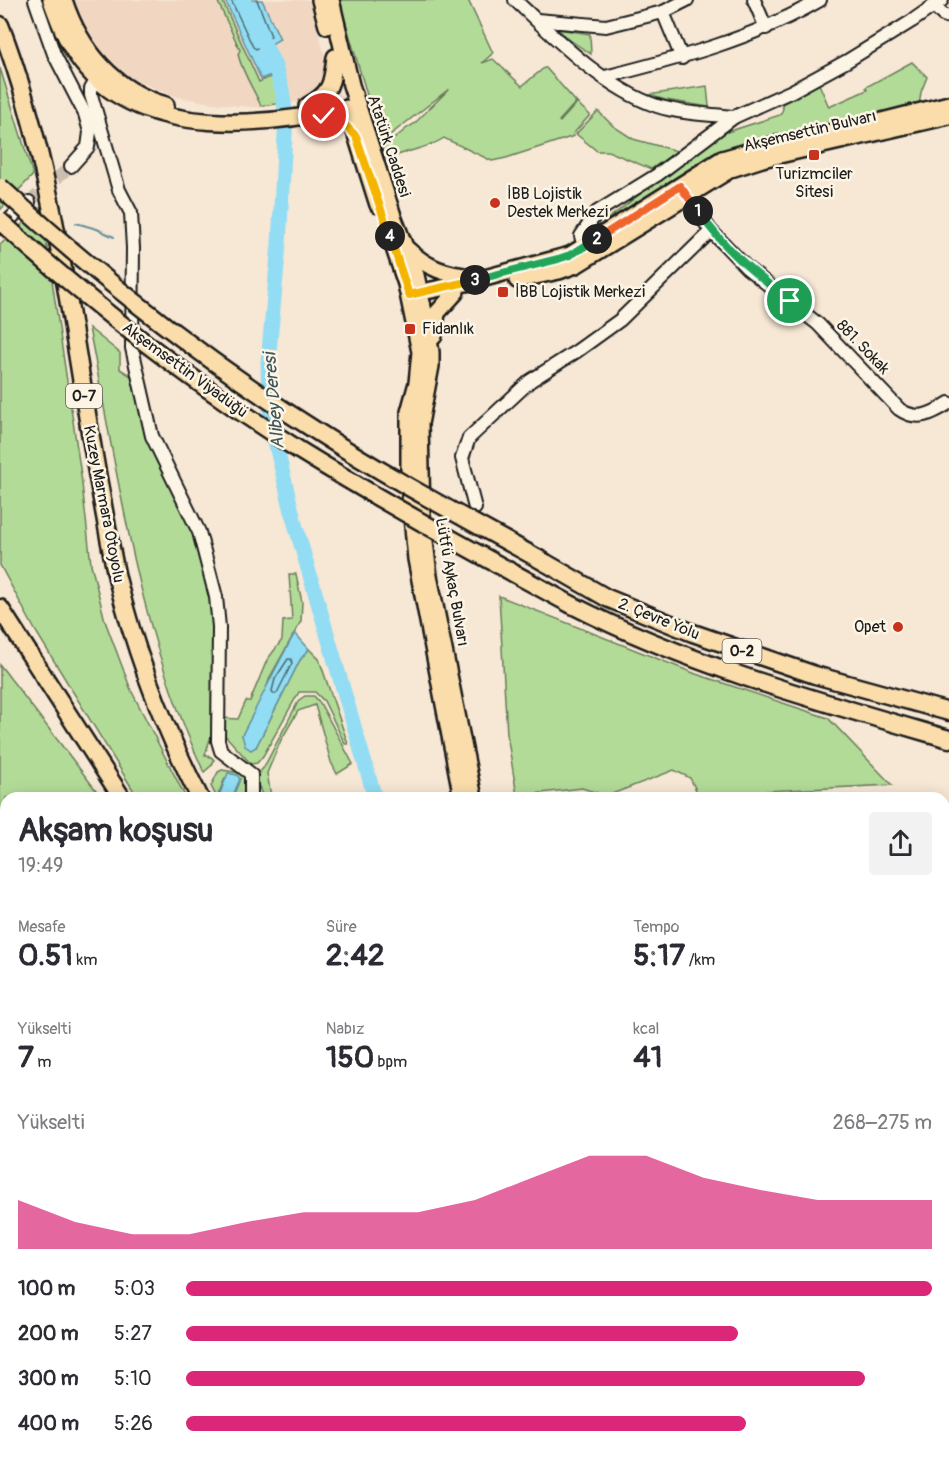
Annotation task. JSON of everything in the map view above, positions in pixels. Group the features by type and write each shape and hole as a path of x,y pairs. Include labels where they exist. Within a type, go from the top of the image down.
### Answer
{"highway":[{"name":"Kuzey Marmara Otoyolu","path":"0,26 25,95 42,159 117,576 141,660 182,763 197,792"},
{"name":"Akşemsettin Viyadüğü","path":"0,187 125,296 236,378 351,453 546,563"},
{"name":"Akşemsettin Viyadüğü","path":"0,221 101,309 258,422 379,497 572,605"},
{"name":"2. Çevre Yolu","path":"546,563 607,598 693,633 815,675 949,712"},
{"name":"2. Çevre Yolu","path":"572,605 631,634 704,662 801,695 949,739"},
{"path":"0,608 118,792"}],"main road":[{"path":"51,0 60,25 87,70 131,102 170,116 206,121 263,117 349,102"},
{"path":"64,0 76,31 95,61 124,86 161,104 196,111 263,117"},
{"name":"Atatürk Caddesi","path":"320,0 349,102 404,246 415,297"},
{"name":"Atatürk Caddesi","path":"331,0 349,102"},
{"path":"306,110 329,89 333,79 335,57"},
{"name":"Akşemsettin Bulvarı","path":"684,191 722,159 734,155 949,104"},
{"path":"306,110 340,123 361,135"},
{"name":"Akşemsettin Bulvarı","path":"415,297 587,251 684,191 745,164 949,116"},
{"name":"Atatürk Caddesi","path":"361,135 415,297"},
{"path":"404,246 421,261 440,272 483,278"},
{"name":"Akşemsettin Bulvarı","path":"415,297 456,292 560,271 576,265 587,251"},
{"path":"431,352 437,313 456,292"},
{"name":"Lütfü Aykaç Bulvarı","path":"415,297 431,352 431,366 422,407 419,436 422,515 429,576 473,792"},
{"name":"Lütfü Aykaç Bulvarı","path":"415,297 420,352 417,383 409,412 408,460 413,535 418,580 461,792"}],"street":[{"path":"35,0 54,54 85,114 90,132 90,142 83,154 71,166"},
{"path":"515,0 582,60 626,91 671,110 734,117"},
{"path":"537,20 606,26 663,12 687,0"},
{"path":"754,0 766,28"},
{"path":"605,77 721,46 766,28 820,0"},
{"path":"587,251 581,236 597,212 657,176 734,117 792,91 847,61 940,2 943,15 949,17"},
{"path":"663,12 682,58"},
{"path":"97,79 91,89 91,95 119,190 131,213 132,348 152,436 199,532 216,597 219,627 218,741 220,751 251,774 251,792"},
{"path":"90,142 96,143 104,140"},
{"name":"881. Sokak","path":"684,191 711,231 747,268 818,324 899,409 907,415 917,417 935,412 949,403"},
{"path":"0,228 29,202"},
{"path":"475,508 462,458 469,438 530,381 620,320 711,231"}],"shaded area":[{"path":"74,0 310,0 326,60 322,84 317,92 302,101 265,107 205,102 178,97 135,80 120,70 93,43 83,25"}],"green space":[{"path":"217,0 222,0 259,82 275,75 283,103 261,106 242,68 238,54 240,50"},
{"path":"339,0 468,0 493,53 482,63 493,59 522,86 546,68 576,102 559,121 577,103 590,115 573,134 574,136 506,158 492,161 444,138 431,145 388,159 382,149 414,124 449,89 381,142"},
{"path":"558,29 590,34 591,54 570,40"},
{"path":"912,62 927,77 919,106 873,117 589,237 597,227 718,135 780,115 783,109 782,104 819,84 829,107 867,90 866,87"},
{"path":"0,68 33,175 0,210"},
{"path":"707,86 709,107 648,95"},
{"path":"598,111 613,126 633,139 677,151 651,169 608,151 597,151 576,134"},
{"path":"41,207 81,475 91,564 105,621 131,690 183,792 134,792 35,630 0,565 0,245"},
{"path":"89,328 120,353 120,369 136,379 196,533 207,579 214,629 215,731 205,755 214,760 204,772 181,719 162,664 147,609 121,498"},
{"path":"289,574 296,574 302,602 301,621 242,735 256,747 300,660 309,649 319,659 348,744 345,744 324,701 315,692 299,692 263,756 257,763 251,764 222,732 221,718 238,719 246,701 250,701 267,660 282,640 283,621 292,620"},
{"path":"499,596 696,674 828,718 892,785 765,792 697,792 690,778 674,770 617,792 594,792 582,788 550,792 516,792 507,734"},
{"path":"0,665 97,792 0,792"},
{"path":"305,696 314,696 320,703 353,764 337,774 331,762 315,705 298,711 281,740 267,773 270,792 261,792 258,782 259,775 299,700"},
{"path":"222,770 241,773 244,777 244,792 235,792 240,779 225,778 219,792 214,792 211,786 218,772"}],"water":[{"path":"225,0 262,0 280,39 264,48 276,73 261,79"},
{"path":"295,633 309,649 300,660 256,747 251,750 245,746 242,735"},
{"path":"228,773 237,775 240,779 235,792 220,792"}],"waterway":[{"name":"Alibey Deresi","path":"243,0 275,66 286,117 279,244 268,362 269,400 274,437 295,524 373,792"},
{"path":"76,223 114,237"}],"tunnel":[{"path":"29,202 71,166"}],"place":[{"name":"Turizmciler Sitesi","path":"814,155"},
{"name":"İBB Lojistik Destek Merkezi","path":"495,203"},
{"name":"İBB Lojistik Merkezi","path":"503,292"},
{"name":"Fidanlık","path":"410,329"},
{"name":"Opet","path":"898,627"}],"route":[{"path":"324,116 346,126 356,136 409,295 466,283 570,255 680,186 711,231 747,268 790,301"}]}
